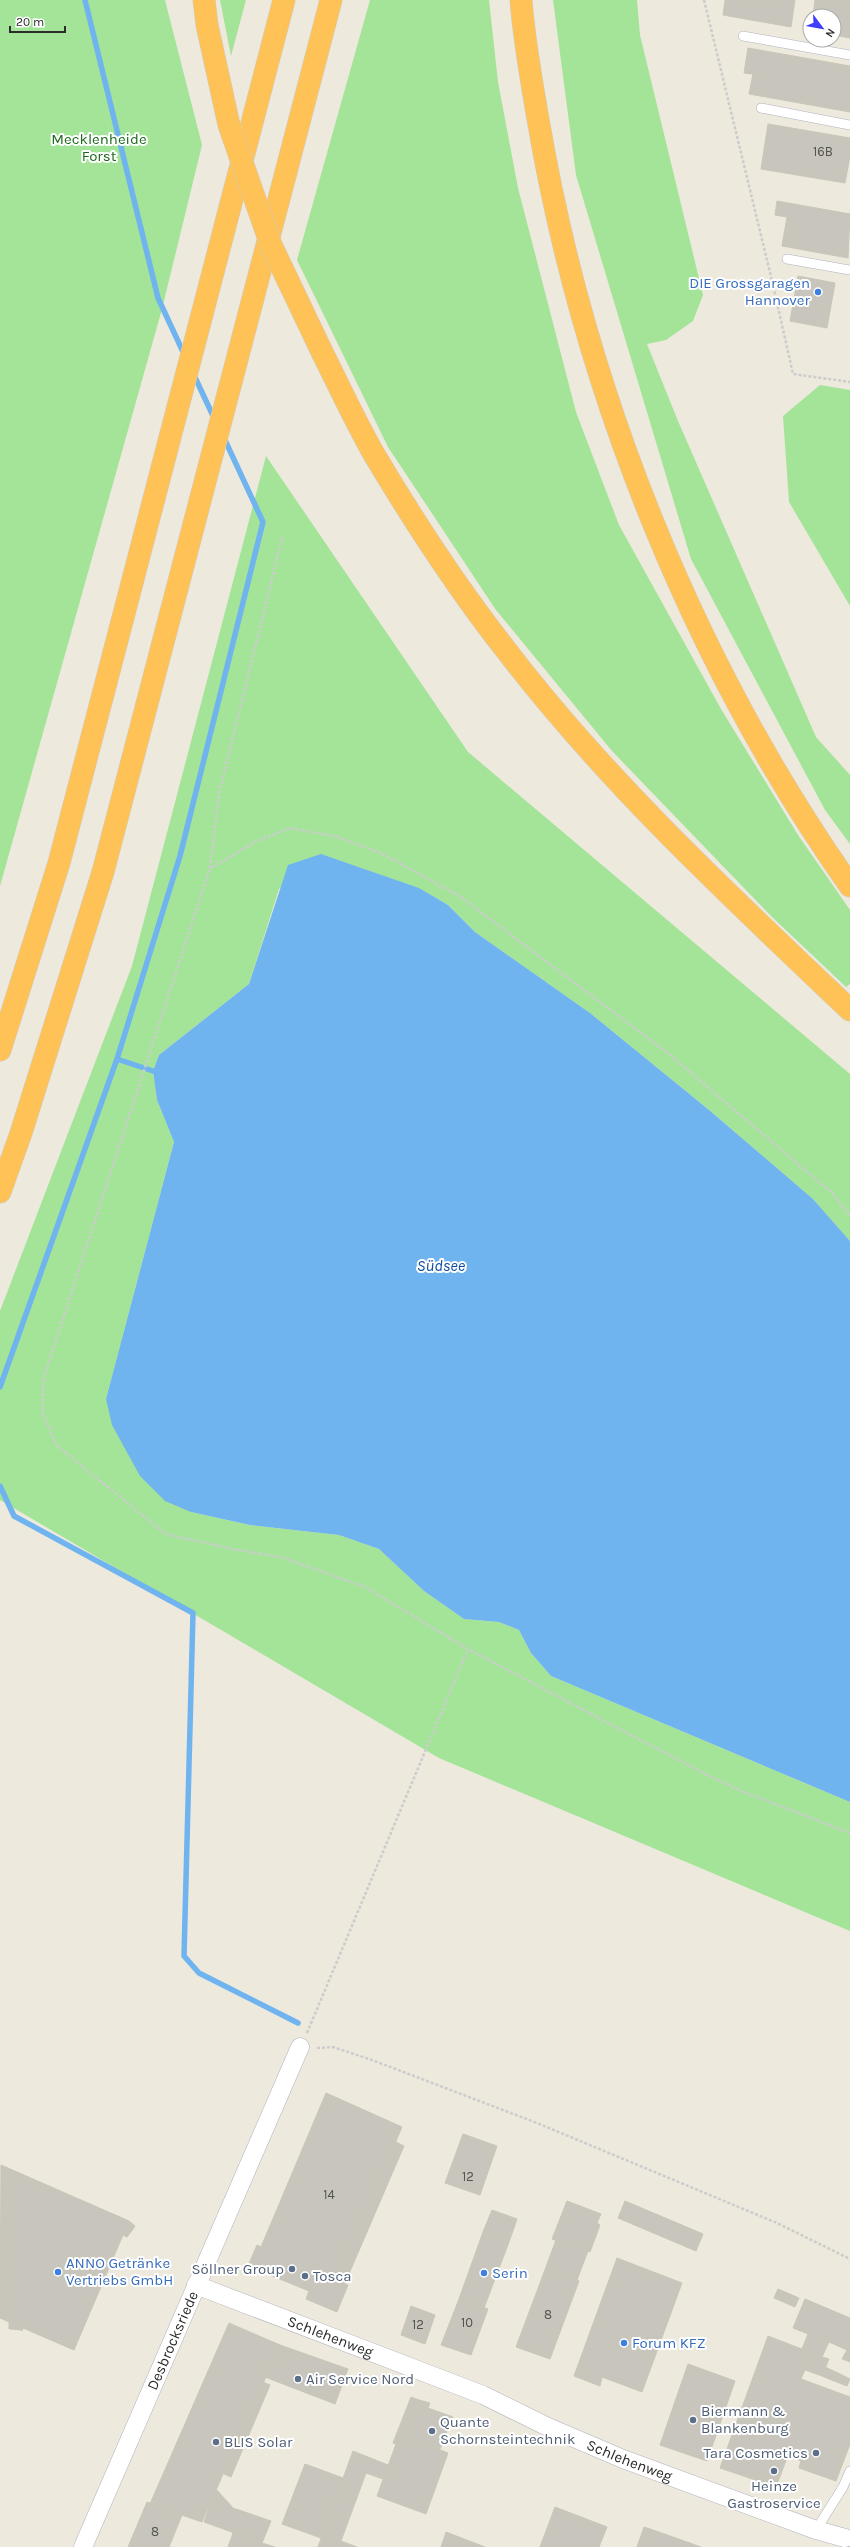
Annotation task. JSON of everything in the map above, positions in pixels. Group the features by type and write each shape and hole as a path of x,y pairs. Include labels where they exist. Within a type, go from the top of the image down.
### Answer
{"highway":[{"path":"204,0 207,24 229,125 272,245 323,354 374,455 429,542 506,650 629,792 723,890 850,1010"},
{"path":"0,1050 58,863 284,0"},
{"path":"0,1192 21,1133 103,872 332,0"},
{"path":"521,0 524,33 548,179 574,292 610,408 664,547 710,649 793,801 850,886"}],"street":[{"name":"Desbrocksriede","path":"83,2547 300,2047"},
{"name":"Schlehenweg","path":"196,2285 483,2395 548,2427 623,2459 816,2530 845,2539"}],"lane":[{"path":"743,36 850,55"},
{"path":"761,108 850,125"},
{"path":"787,259 850,270"},
{"path":"816,2530 843,2488 850,2471"}],"path":[{"path":"704,0 774,285 793,374 850,382"},
{"path":"282,538 220,794 210,868 151,1054 44,1377 42,1412 57,1446 166,1534 232,1549 281,1557 318,1568 365,1586 468,1649 719,1781 850,1833"},
{"path":"210,868 256,842 290,828 338,837 381,853 461,897 670,1055 833,1194 850,1216"},
{"path":"468,1649 300,2047 333,2047 530,2120 777,2223 850,2258"}],"green space":[{"name":"Mecklenheide Forst","path":"0,0 165,0 202,145 162,309 0,886"},
{"path":"220,0 246,0 231,56"},
{"path":"370,0 489,0 498,82 518,188 576,412 619,525 721,709 798,835 850,910 850,984 846,987 771,916 612,751 496,610 388,447 297,260"},
{"path":"553,0 637,0 640,35 703,295 693,321 666,340 647,344 678,421 816,737 850,775 850,844 825,810 691,559 576,175"},
{"path":"820,385 850,390 850,606 789,502 783,416"},
{"path":"266,456 468,752 850,1074 850,1241 813,1199 709,1110 590,1013 475,932 448,905 418,888 320,854 279,889 249,984 159,1055 153,1071 157,1100 174,1142 106,1399 191,1512 250,1525 339,1535 379,1549 424,1591 464,1619 499,1622 519,1630 531,1653 551,1676 850,1802 850,1931 439,1758 0,1500 0,1311 132,966"}],"water":[{"name":"Südsee","path":"321,854 419,888 448,905 475,932 590,1013 709,1110 813,1199 850,1241 850,1802 551,1676 531,1653 519,1630 499,1622 464,1619 424,1591 379,1549 339,1535 250,1525 191,1512 165,1501 140,1476 112,1425 106,1399 174,1142 157,1100 153,1071 159,1055 249,984 288,865"}],"building":[{"path":"725,0 795,0 791,27 723,15"},
{"path":"815,0 850,0 850,38 842,36 842,8 814,8"},
{"path":"748,48 850,66 850,112 749,94 753,74 744,73"},
{"path":"768,124 850,138 850,156 845,183 761,169"},
{"path":"777,201 850,214 848,258 782,246 787,217 775,215"},
{"path":"798,276 835,283 827,328 790,321"},
{"path":"326,2093 402,2127 337,2280 348,2285 337,2312 306,2299 309,2291 248,2266 257,2245 261,2247"},
{"path":"463,2134 497,2146 480,2195 445,2183"},
{"path":"396,2142 404,2146 345,2283 337,2280"},
{"path":"1,2165 129,2221 135,2226 127,2237 123,2235 74,2350 23,2328 22,2331 21,2328 9,2329 9,2322 0,2318"},
{"path":"567,2201 601,2214 597,2223 600,2225 590,2252 552,2239"},
{"path":"625,2201 703,2234 696,2251 618,2218"},
{"path":"492,2210 517,2219 509,2242 483,2232"},
{"path":"133,2227 134,2228 127,2236 127,2235"},
{"path":"483,2232 509,2242 484,2308 459,2299"},
{"path":"556,2240 588,2251 577,2280 546,2267"},
{"path":"617,2258 682,2283 642,2392 602,2377 600,2386 574,2376"},
{"path":"546,2267 579,2281 550,2359 516,2347"},
{"path":"778,2289 799,2298 795,2307 774,2298"},
{"path":"459,2299 488,2309 471,2355 441,2345"},
{"path":"805,2299 850,2318 850,2362 842,2359 847,2350 829,2342 822,2357 829,2359 822,2376 805,2370 812,2353 802,2349 808,2334 793,2328"},
{"path":"411,2306 435,2315 425,2344 401,2335"},
{"path":"229,2323 280,2345 202,2522 150,2504"},
{"path":"11,2327 21,2328 21,2330 11,2329"},
{"path":"768,2336 812,2353 801,2379 850,2397 850,2444 836,2481 799,2468 801,2461 788,2455 776,2487 720,2468"},
{"path":"280,2345 348,2369 335,2404 265,2377"},
{"path":"688,2364 735,2381 707,2461 660,2445"},
{"path":"825,2367 838,2373 834,2381 822,2376"},
{"path":"838,2373 850,2379 847,2386 834,2381"},
{"path":"263,2382 270,2385 231,2477 224,2474"},
{"path":"411,2397 419,2400 411,2423 414,2424 406,2448 393,2443"},
{"path":"419,2400 430,2403 428,2408 453,2417 440,2449 409,2438 414,2424 411,2423"},
{"path":"410,2438 448,2453 426,2514 377,2496 396,2444 406,2448"},
{"path":"353,2451 388,2465 383,2479 366,2473 341,2541 357,2547 318,2547"},
{"path":"305,2464 343,2478 321,2538 282,2524"},
{"path":"216,2489 233,2508 271,2521 262,2543 204,2522"},
{"path":"147,2502 182,2515 169,2547 128,2547"},
{"path":"555,2507 607,2527 599,2547 540,2547"},
{"path":"644,2527 656,2531 701,2547 637,2547"},
{"path":"446,2532 485,2547 441,2547"},
{"path":"233,2533 262,2543 275,2547 228,2547"}],"waterway":[{"path":"85,0 158,298 184,354"},
{"path":"193,373 214,418"},
{"path":"153,1071 117,1059 180,856 263,522 224,438"},
{"path":"0,1387 117,1059"},
{"path":"0,1486 14,1516 193,1613 184,1956 199,1973 298,2023"}],"place":[{"name":"DIE Grossgaragen Hannover","path":"818,292"},
{"name":"Söllner Group","path":"292,2269"},
{"name":"ANNO Getränke Vertriebs GmbH","path":"58,2272"},
{"name":"Serin","path":"484,2273"},
{"name":"Tosca","path":"305,2276"},
{"name":"Forum KFZ","path":"624,2343"},
{"name":"Air Service Nord","path":"298,2379"},
{"name":"Biermann & Blankenburg","path":"693,2420"},
{"name":"Quante Schornsteintechnik","path":"432,2431"},
{"name":"BLIS Solar","path":"216,2442"},
{"name":"Tara Cosmetics","path":"816,2453"},
{"name":"Heinze Gastroservice","path":"774,2471"}]}
